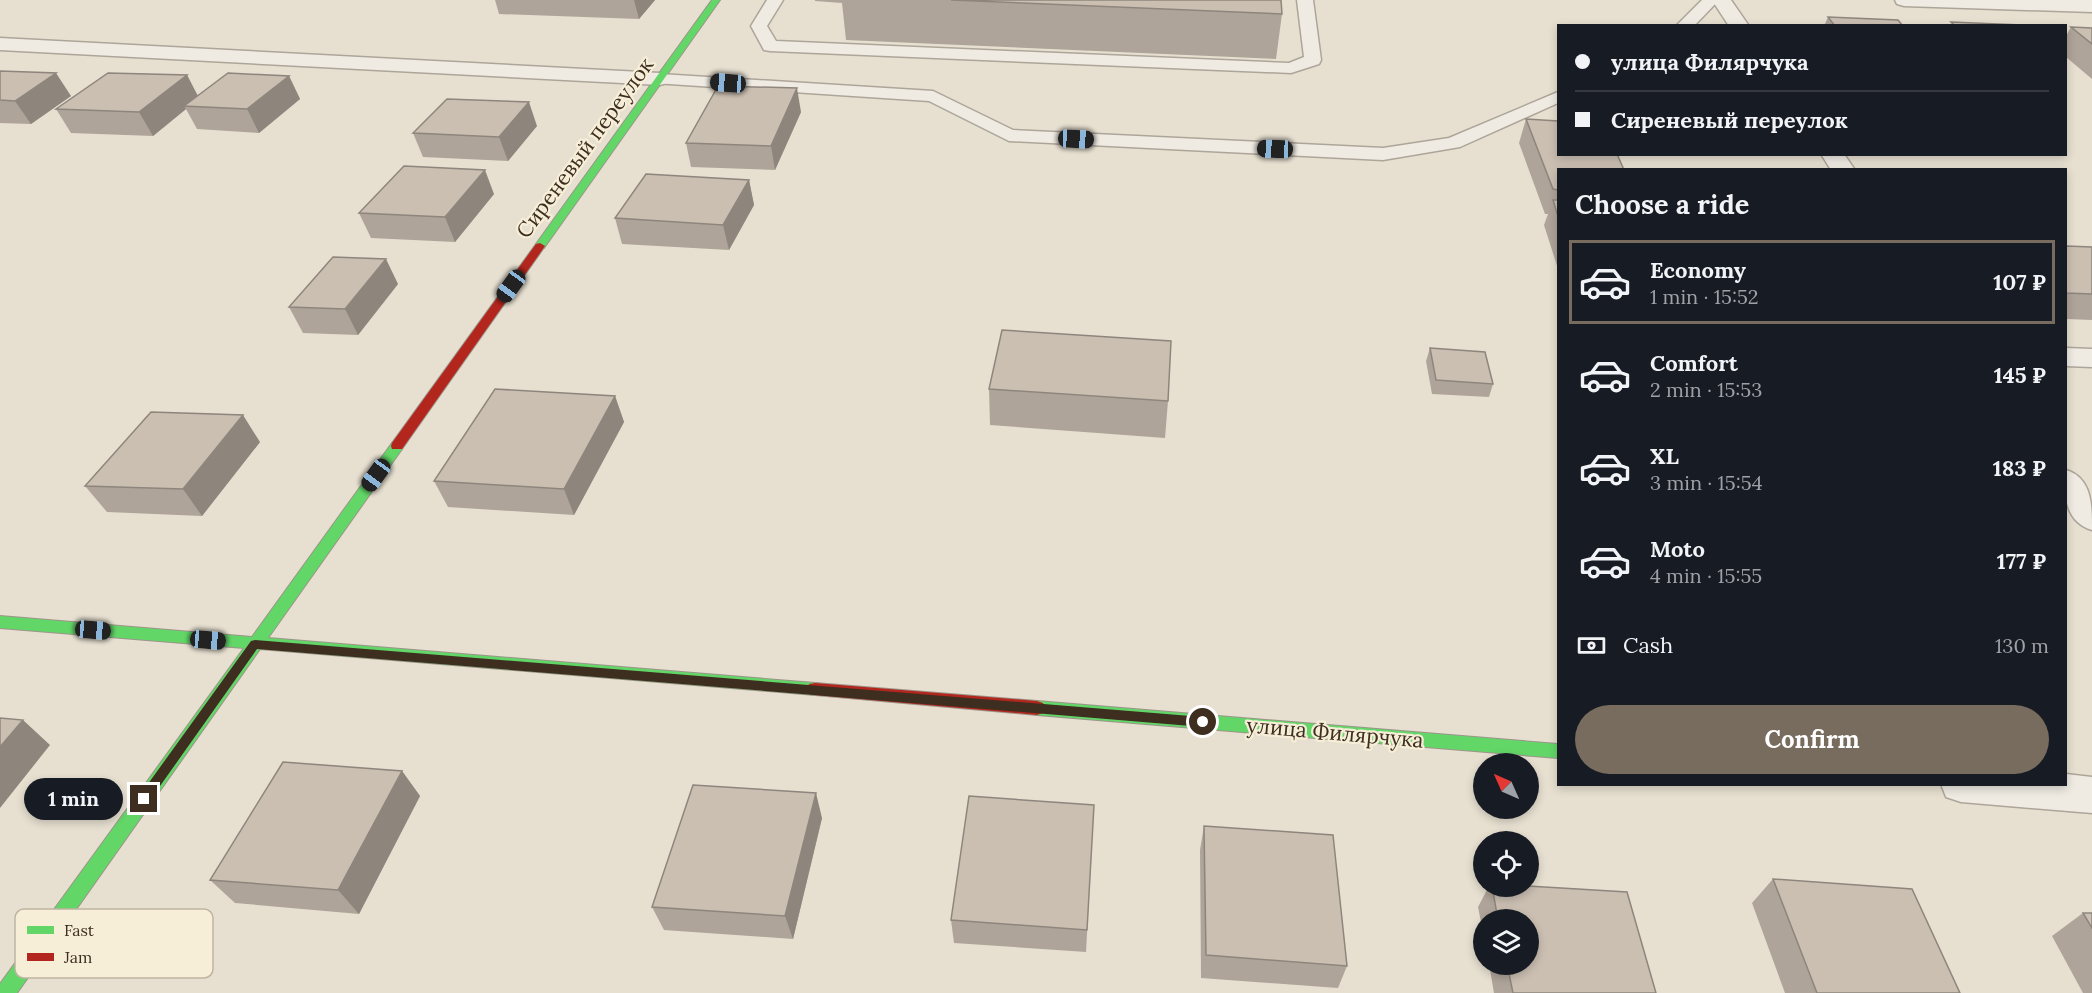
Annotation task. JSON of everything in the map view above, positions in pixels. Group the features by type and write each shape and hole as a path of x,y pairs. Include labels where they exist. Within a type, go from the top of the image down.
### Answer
{"street":[{"name":"Сиреневый переулок","path":"65,909 716,0"},
{"path":"1721,0 1738,24"},
{"path":"1904,0 2092,6"},
{"path":"0,44 660,79"},
{"path":"2067,357 2092,358"},
{"path":"2067,482 2092,518"},
{"name":"улица Филярчука","path":"0,622 1557,752"},
{"path":"1985,786 2092,795"},
{"name":"Сиреневый переулок","path":"5,993 16,978"}],"lane":[{"path":"775,0 759,26 770,46 1291,68 1313,60 1305,0"},
{"path":"1686,24 1710,0"},
{"path":"660,79 933,96 1008,135 1383,154 1453,143 1557,97"}],"building":[{"path":"951,0 1281,0 1282,14"},
{"path":"1828,17 1898,20 1901,24 1833,24"},
{"path":"1951,22 1998,24 1953,24"},
{"path":"2071,27 2092,28 2092,44"},
{"path":"0,71 56,73 15,101 0,100"},
{"path":"108,73 187,75 139,112 56,109"},
{"path":"228,73 289,76 247,109 184,106"},
{"path":"718,86 797,88 771,146 686,143"},
{"path":"447,99 529,102 499,137 413,133"},
{"path":"1526,119 1557,121 1557,156 1618,156 1623,168 1557,168 1557,190 1553,189"},
{"path":"404,166 485,170 445,217 359,213"},
{"path":"646,174 749,180 723,225 615,218"},
{"path":"1553,200 1557,200 1557,213"},
{"path":"2067,246 2092,247 2092,294 2067,293"},
{"path":"333,257 386,259 345,309 289,307"},
{"path":"1002,330 1171,341 1168,401 989,389"},
{"path":"1430,348 1485,352 1493,384 1436,380"},
{"path":"495,389 615,396 564,489 434,481"},
{"path":"151,412 243,415 183,489 85,486"},
{"path":"0,718 23,720 0,747"},
{"path":"283,762 402,771 338,890 210,880"},
{"path":"693,785 816,793 785,916 652,907"},
{"path":"969,796 1094,805 1087,930 951,920"},
{"path":"1204,826 1333,835 1347,966 1206,955"},
{"path":"1773,879 1912,889 1960,993 1817,993"},
{"path":"1539,887 1627,892 1656,993 1513,993 1509,975 1539,975 1539,909 1496,909 1494,897 1539,897"},
{"path":"2083,913 2092,913 2092,928"}],"traffic: fast":[{"path":"540,246 716,0"},
{"path":"65,909 397,446"},
{"path":"0,622 815,689"},
{"path":"1037,708 1557,751"},
{"path":"5,993 16,978"}],"traffic: jam":[{"path":"397,446 540,246"},
{"path":"815,689 1037,708"}],"route":[{"path":"144,799 255,644 1203,722"}]}
